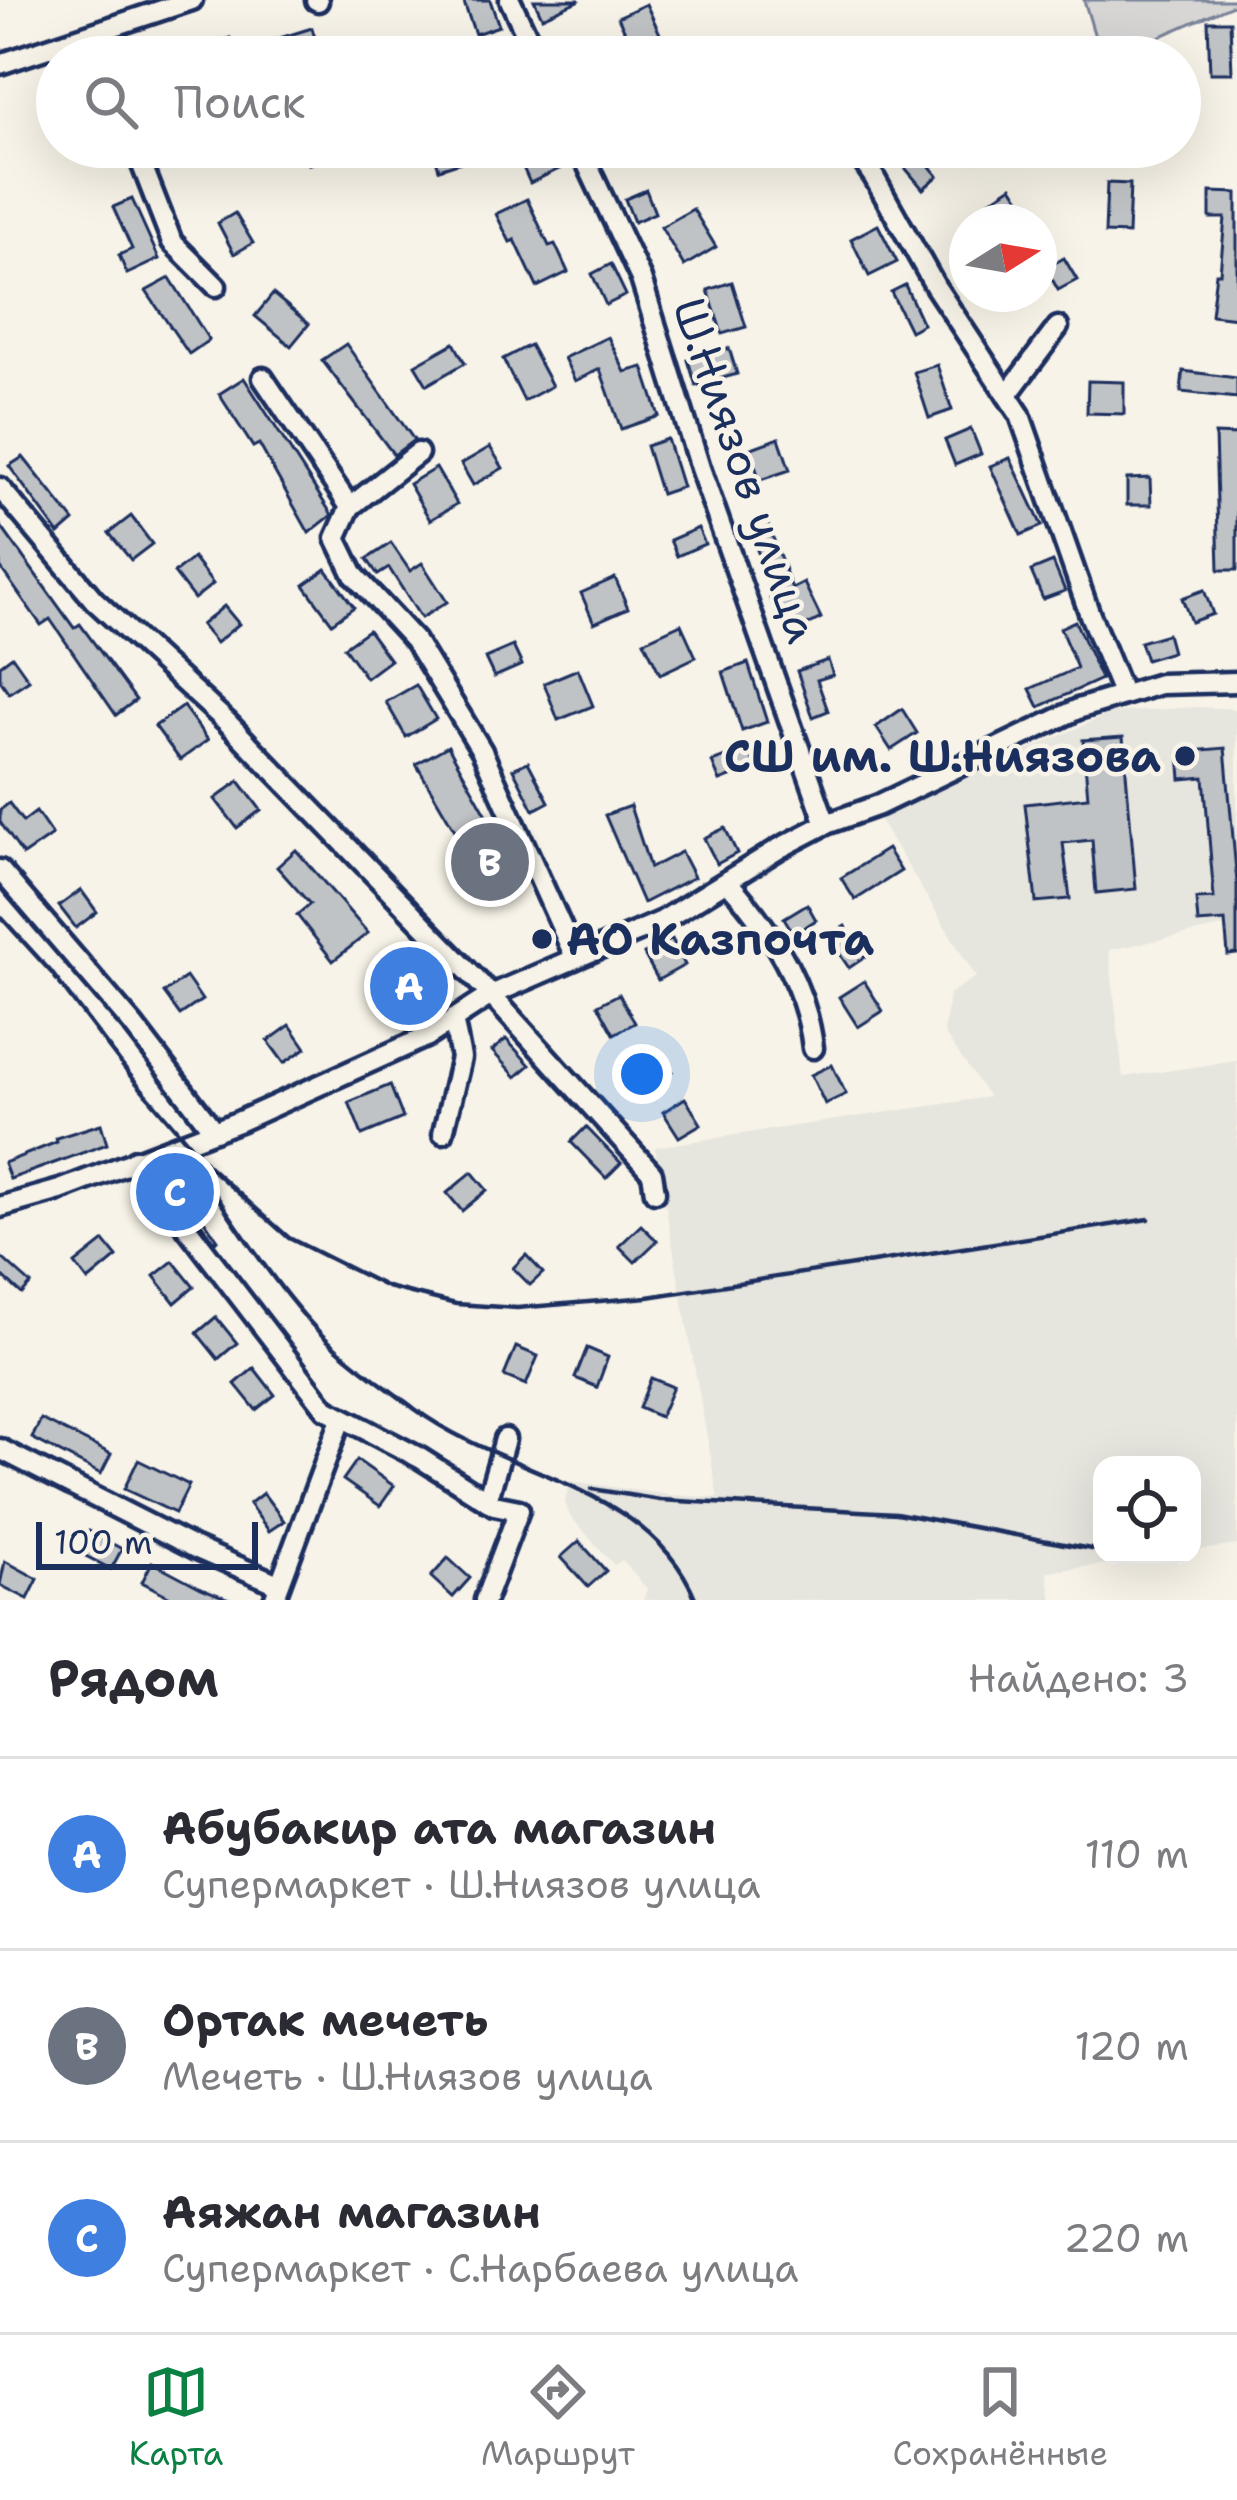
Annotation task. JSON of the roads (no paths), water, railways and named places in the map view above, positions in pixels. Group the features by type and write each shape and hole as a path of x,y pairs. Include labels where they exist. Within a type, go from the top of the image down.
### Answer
{"street":[{"path":"91,36 192,0"},
{"path":"510,0 523,36"},
{"path":"104,32 105,36"},
{"path":"0,64 36,53"},
{"path":"143,168 172,242 216,286"},
{"name":"Ш.Ниязов улица","path":"589,168 640,279 700,468 826,824"},
{"path":"868,168 935,286 1020,415 1122,693"},
{"path":"1007,395 1058,327"},
{"path":"263,378 350,507"},
{"path":"418,453 350,507 336,538 354,575 415,641 482,752 575,956"},
{"path":"0,488 94,600 227,722 491,994 652,1173 655,1192"},
{"path":"3,1200 214,1131 428,1036 491,994 662,921 826,824 879,805 1078,709 1160,684 1237,682"},
{"path":"0,870 134,1025 214,1131"},
{"path":"728,881 766,930 792,975 810,1019 813,1048"},
{"path":"443,1133 460,1058 453,1019"},
{"path":"135,1160 326,1409 420,1458 487,1501 518,1510 485,1600"},
{"path":"0,1449 276,1592 341,1419"},
{"path":"487,1501 506,1439"}],"railway":[{"path":"0,916 207,1165 289,1238 387,1287 456,1304 517,1308 648,1297 1149,1219"},
{"path":"201,1173 290,1299 344,1355 451,1432 611,1507 645,1531 674,1561 696,1600"},
{"path":"592,1489 660,1500 896,1513 1093,1549"}],"place":[{"name":"СШ им. Ш.Ниязова","path":"1185,756"},
{"name":"Ортак мечеть","path":"490,862"},
{"name":"АО Казпочта","path":"542,939"},
{"name":"Абубакир ата магазин","path":"409,986"},
{"name":"Аяжан магазин","path":"175,1192"}]}
